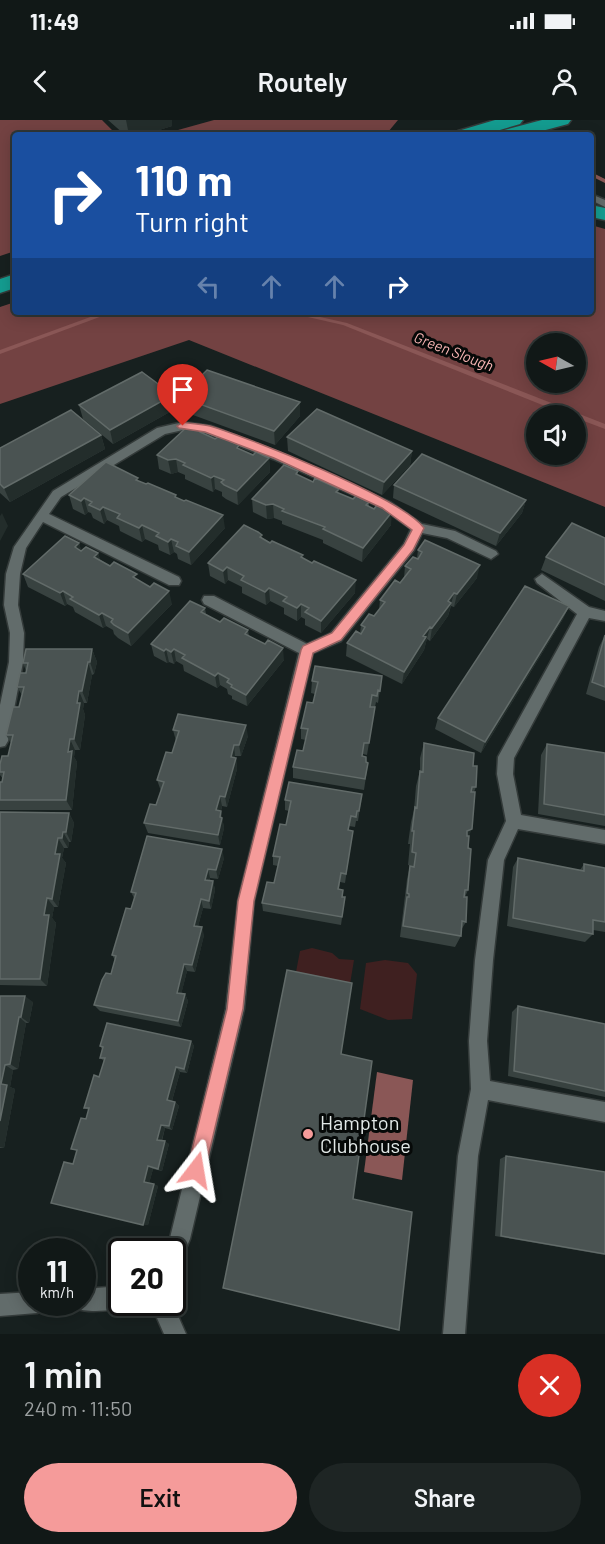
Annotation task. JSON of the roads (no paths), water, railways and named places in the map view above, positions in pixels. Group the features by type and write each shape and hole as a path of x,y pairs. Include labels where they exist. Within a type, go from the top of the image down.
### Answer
{"highway":[{"path":"453,132 466,120"},
{"path":"453,132 487,120"},
{"path":"453,132 514,120"},
{"path":"518,132 562,120"}],"lane":[{"path":"0,741 16,662 17,633 11,605 13,574 20,547 57,494 161,431 183,426 207,429 277,456 386,505 418,528 450,534 490,554"},
{"path":"41,515 174,581"},
{"path":"307,650 336,637 409,547 418,528"},
{"path":"542,579 585,612 605,616"},
{"path":"209,600 307,650"},
{"path":"454,1334 468,1156 482,1089 478,1041 485,949 496,860 514,820 505,774 506,757 585,612"},
{"path":"180,1238 235,1009 246,901 307,650"},
{"path":"514,820 605,837"},
{"path":"482,1089 605,1112"},
{"path":"0,1305 18,1304"},
{"path":"167,1316 175,1334"}],"waterway":[{"path":"594,176 605,181"},
{"name":"Green Slough","path":"0,352 102,315"},
{"name":"Green Slough","path":"303,315 345,324 605,427"}],"place":[{"name":"Hampton Clubhouse","path":"308,1134"}]}
